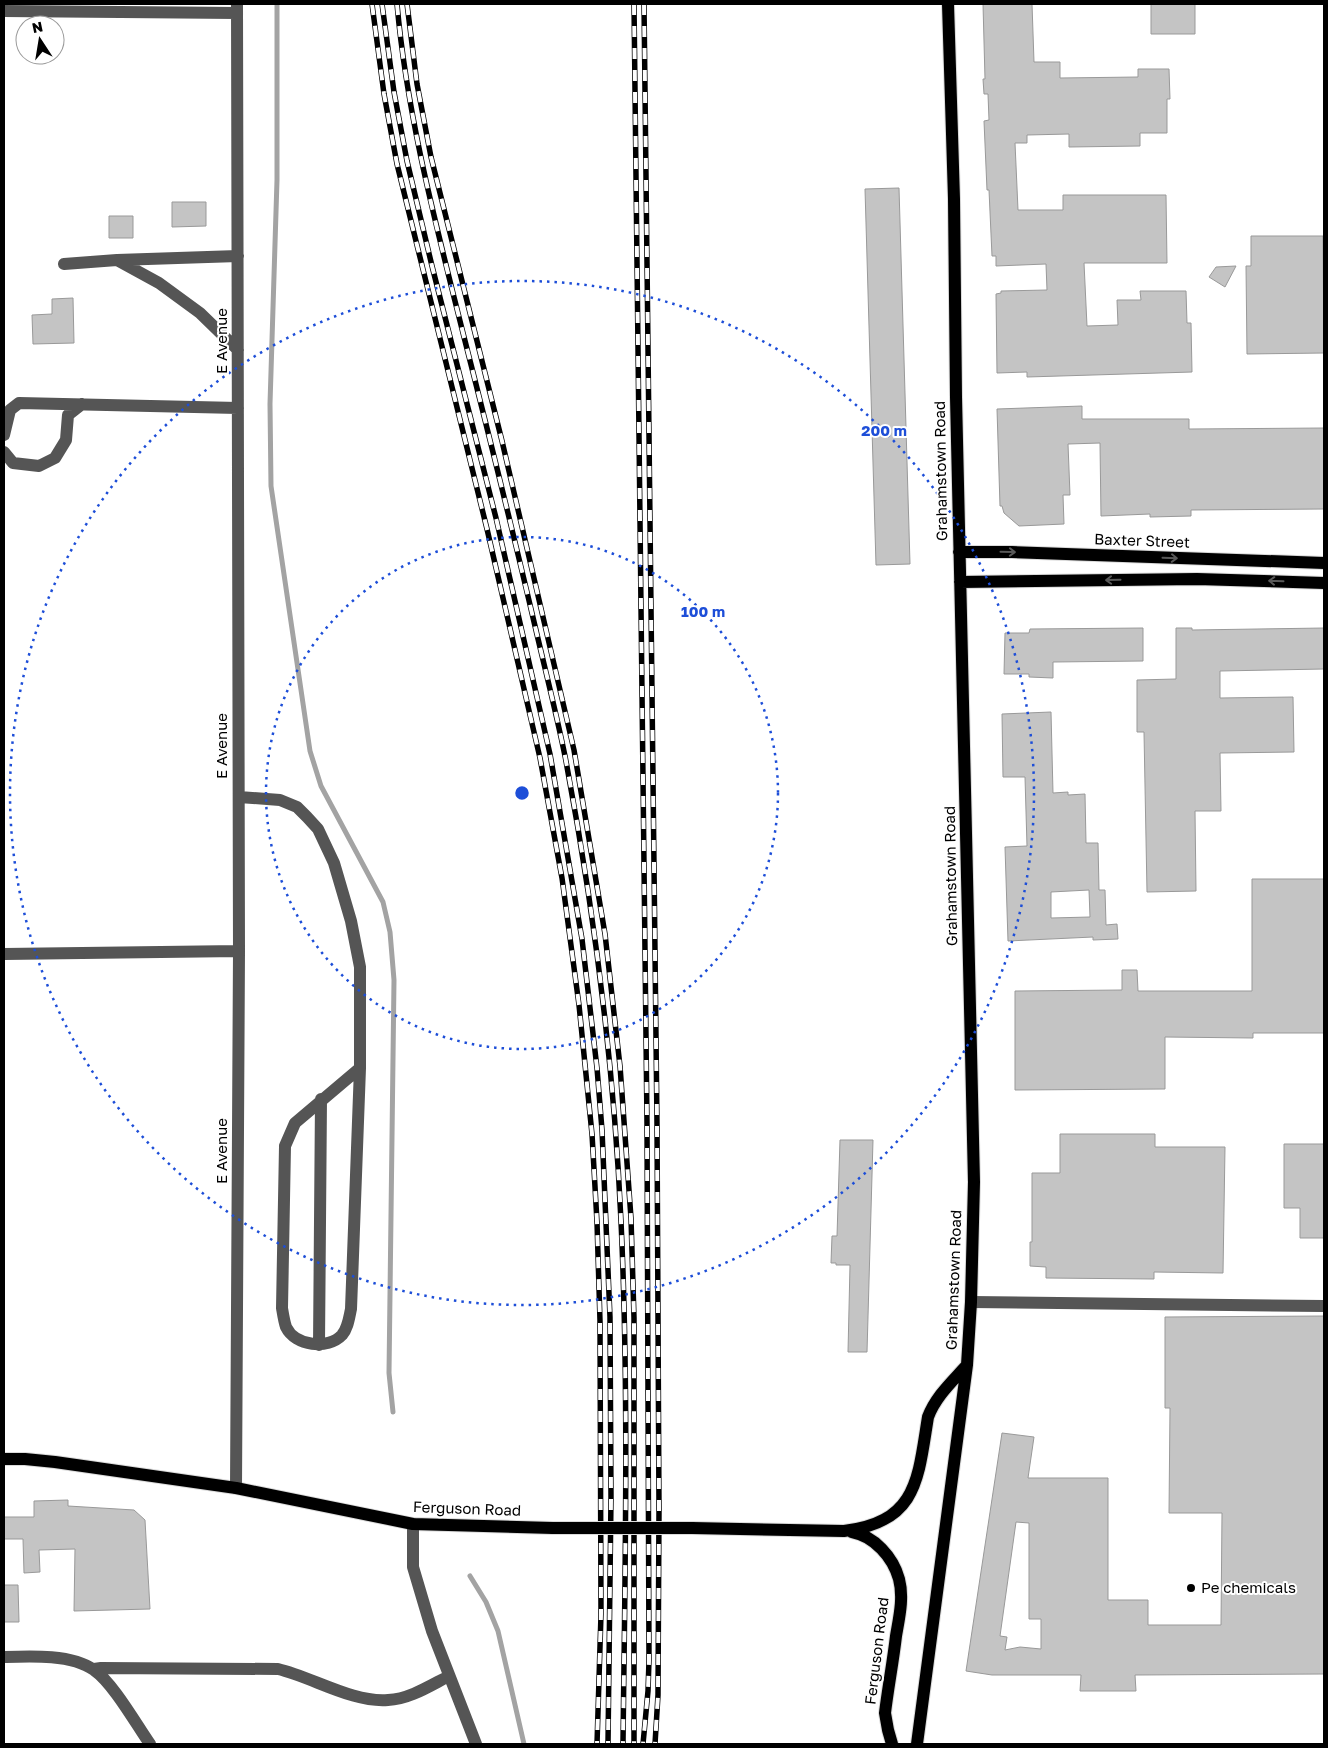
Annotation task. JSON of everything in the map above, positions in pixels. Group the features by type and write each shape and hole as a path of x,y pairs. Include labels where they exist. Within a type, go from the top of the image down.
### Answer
{"main road":[{"name":"Grahamstown Road","path":"917,1744 967,1365 971,1302 974,1182 959,552 954,199 948,4"},
{"name":"Baxter Street","path":"959,552 1012,552 1324,563"},
{"path":"960,582 1197,579 1324,583"},
{"name":"Ferguson Road","path":"4,1459 55,1462 236,1488 413,1524 553,1528 844,1531 876,1524 893,1514 906,1501 916,1481 928,1417 932,1408 941,1393 967,1365"},
{"name":"Ferguson Road","path":"844,1531 861,1534 872,1540 887,1556 899,1579 901,1607 885,1713 892,1744"}],"street":[{"path":"4,11 237,8"},
{"name":"E Avenue","path":"236,1488 239,951 237,8"},
{"path":"64,264 117,260 238,256"},
{"path":"117,260 160,283 200,313 238,350"},
{"path":"4,435 10,410 19,403 238,408"},
{"path":"4,452 13,463 39,466 55,458 66,440 68,416 82,404"},
{"path":"238,796 280,800 297,806 318,829 334,862 351,921 360,967 360,1068 351,1309 348,1324 343,1334 336,1340 319,1345 297,1339 287,1328 282,1308 284,1146 295,1122 360,1068"},
{"path":"4,954 239,951"},
{"path":"319,1345 321,1100"},
{"path":"971,1302 1324,1306"},
{"path":"413,1524 413,1567 432,1630 476,1744"},
{"path":"4,1658 28,1656 59,1658 78,1662 94,1669 106,1680 150,1744"},
{"path":"94,1669 278,1669 292,1672 331,1688 367,1698 388,1700 412,1694 449,1676"}],"building":[{"path":"983,4 1032,4 1034,62 1060,62 1060,78 1138,77 1138,69 1169,69 1170,99 1167,99 1167,133 1140,133 1140,146 1069,147 1069,134 1027,135 1027,143 1015,143 1018,210 1063,210 1063,195 1166,195 1167,263 1084,263 1087,326 1118,325 1117,300 1141,300 1140,291 1186,291 1187,323 1191,323 1192,372 1027,377 1027,372 997,373 996,294 1001,293 1001,291 1047,290 1046,264 996,266 996,256 992,256 984,121 989,120 988,94 984,94 983,79 985,79"},
{"path":"1151,4 1195,4 1195,34 1151,34"},
{"path":"899,188 910,564 876,565 865,189"},
{"path":"172,202 206,202 206,226 172,227"},
{"path":"109,216 133,216 133,238 109,238"},
{"path":"1251,236 1323,236 1324,353 1247,354 1246,266 1251,266"},
{"path":"1236,266 1225,287 1209,277 1216,267"},
{"path":"73,298 74,343 33,344 32,315 52,314 52,299"},
{"path":"1082,406 1082,419 1189,419 1189,429 1324,428 1324,509 1191,510 1191,516 1150,517 1150,514 1101,516 1100,443 1068,444 1070,495 1063,495 1064,524 1019,526 1004,513 1002,506 1000,506 997,409"},
{"path":"1143,628 1143,661 1053,662 1053,678 1029,677 1029,674 1004,674 1005,633 1029,633 1030,629"},
{"path":"1176,628 1192,628 1192,630 1324,628 1324,669 1220,671 1220,698 1293,697 1294,752 1220,753 1221,811 1195,811 1196,891 1147,892 1144,732 1137,732 1137,680 1176,679"},
{"path":"1051,712 1053,793 1068,792 1068,795 1085,794 1086,843 1098,843 1099,890 1105,890 1106,925 1117,924 1118,939 1093,940 1093,937 1008,941 1005,847 1027,846 1025,777 1003,777 1002,714","holes":["1089,890 1090,917 1051,918 1051,892"]},
{"path":"1252,879 1324,879 1324,1033 1253,1033 1253,1038 1165,1037 1165,1089 1015,1090 1015,991 1122,990 1122,970 1137,970 1138,991 1252,991"},
{"path":"1060,1134 1155,1134 1155,1147 1225,1147 1223,1273 1154,1272 1154,1279 1046,1278 1046,1267 1030,1266 1032,1173 1060,1173"},
{"path":"840,1140 873,1140 867,1352 848,1352 850,1265 831,1263 832,1236 837,1236"},
{"path":"1284,1144 1324,1144 1324,1238 1300,1238 1300,1208 1284,1208"},
{"path":"1324,1316 1324,1674 1135,1675 1136,1691 1080,1691 1081,1675 992,1675 966,1671 1002,1433 1034,1437 1028,1478 1108,1478 1108,1600 1148,1600 1148,1625 1221,1625 1222,1513 1169,1513 1170,1408 1165,1408 1165,1317","holes":["1016,1522 1029,1523 1029,1619 1041,1619 1041,1649 1020,1647 1005,1650 1007,1637 1000,1636"]},
{"path":"68,1500 68,1506 134,1510 145,1520 150,1609 74,1611 75,1549 39,1550 40,1572 24,1573 23,1539 4,1539 4,1517 34,1517 34,1501"},
{"path":"4,1585 18,1585 19,1622 4,1622"}],"waterway":[{"path":"277,4 277,180 270,404 271,486 310,751 321,786 383,902 390,932 394,980 389,1373 393,1412"},
{"path":"470,1576 486,1602 498,1631 524,1744"}],"railway":[{"path":"372,4 384,94 397,164 487,529 540,758 562,878 579,1005 592,1134 600,1321 601,1614 597,1744"},
{"path":"382,4 394,92 407,161 496,518 550,754 582,939 602,1130 610,1317 611,1498 608,1744"},
{"path":"397,4 415,129 443,252 518,553 565,756 594,929 608,1046 621,1221 626,1482 623,1744"},
{"path":"407,4 417,84 431,157 502,441 574,750 605,934 620,1066 631,1218 634,1318 634,1744"},
{"path":"634,4 647,1123 649,1660 643,1744"},
{"path":"644,4 657,1124 659,1509 658,1695 655,1744"}],"place":[{"name":"Pe chemicals","path":"1191,1588"}]}
